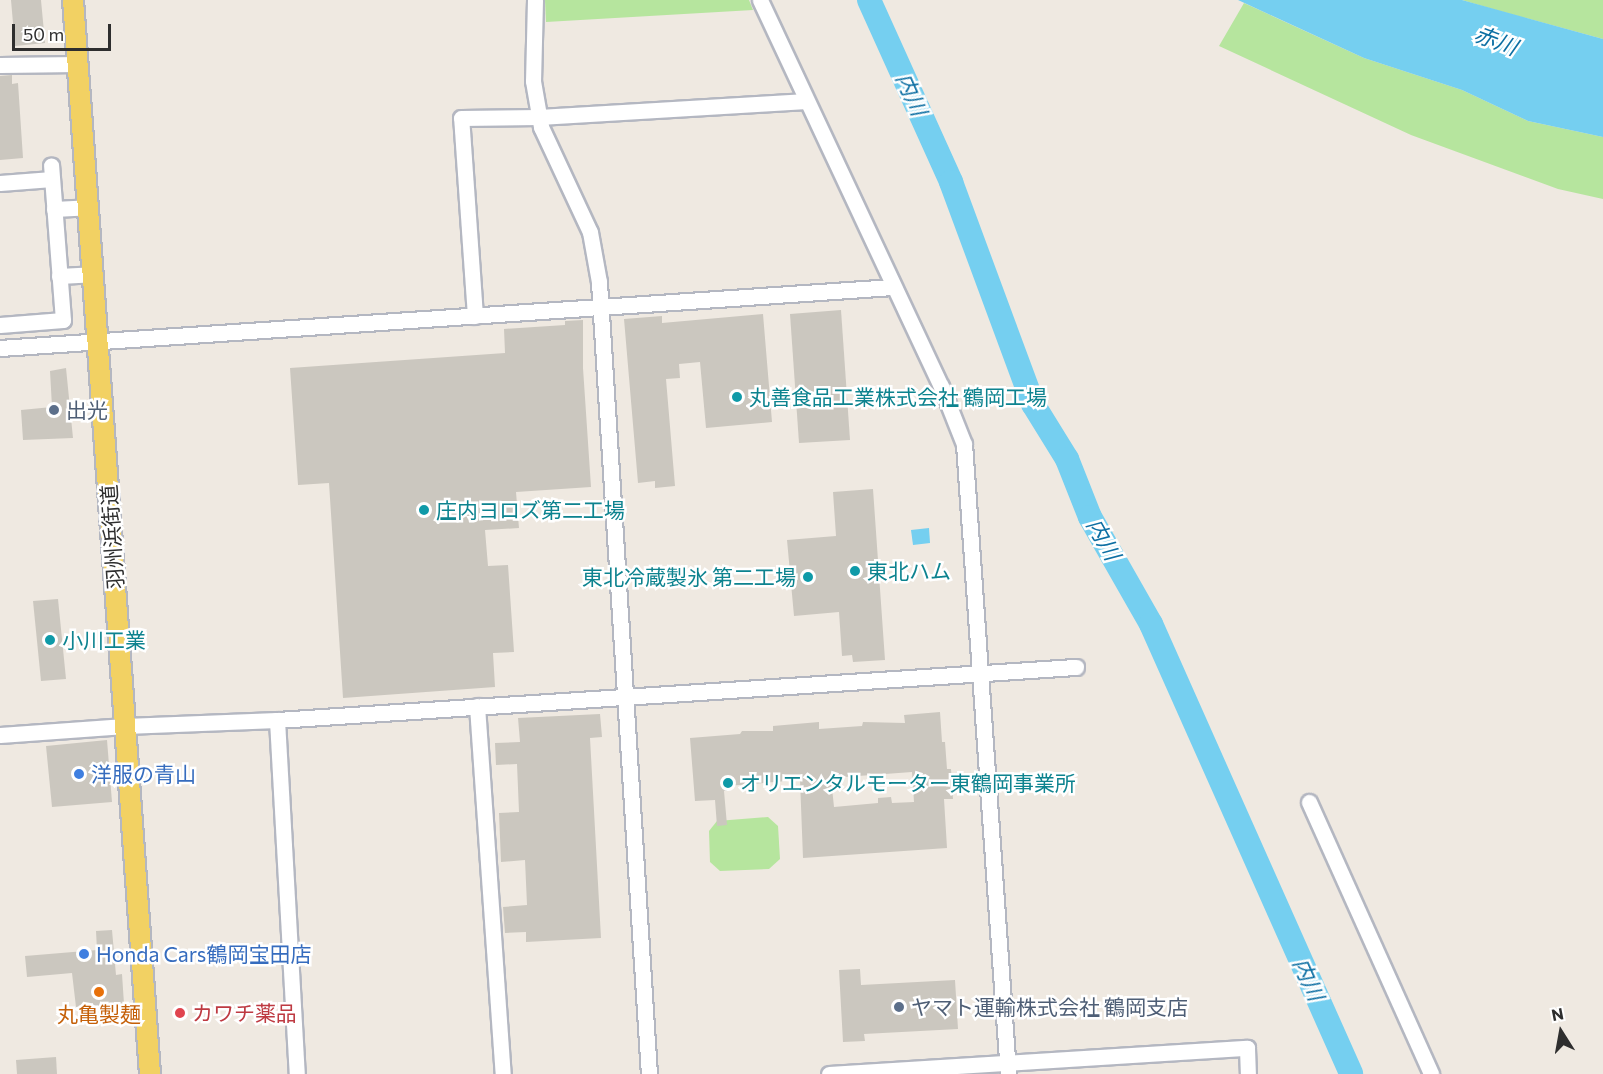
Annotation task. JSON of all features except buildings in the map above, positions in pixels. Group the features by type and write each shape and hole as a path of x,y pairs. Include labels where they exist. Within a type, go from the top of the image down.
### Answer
{"main road":[{"name":"羽州浜街道","path":"73,0 150,1074"}],"street":[{"path":"535,0 533,81 539,117 548,146 590,232 600,308 649,1074"},
{"path":"760,0 941,386 964,444 1007,1069"},
{"path":"0,65 78,64"},
{"path":"476,316 461,118 539,117 807,100"},
{"path":"0,183 52,172 63,320 0,326 1,348 893,287"},
{"path":"54,209 88,207"},
{"path":"60,276 92,274"},
{"path":"0,735 125,726 277,720 626,695 1076,667"},
{"path":"477,706 503,1074"},
{"path":"277,720 297,1074"},
{"path":"1309,802 1431,1074"},
{"path":"829,1074 1007,1069 1247,1048 1248,1074"}],"green space":[{"path":"545,0 749,0 753,10 546,22"},
{"path":"1462,0 1603,0 1603,39 1496,10"},
{"path":"1244,3 1364,58 1462,90 1528,121 1603,137 1603,199 1558,189 1411,135 1219,46"},
{"path":"768,817 778,826 780,859 769,869 720,871 710,862 709,831 717,821"}],"water":[{"name":"赤川","path":"1238,0 1462,0 1603,39 1603,137 1528,121 1462,90 1364,58"},
{"path":"929,528 930,543 913,545 911,530"}],"waterway":[{"name":"内川","path":"869,0 951,182 1033,404 1067,459 1090,517 1151,624 1351,1074"}],"place":[{"name":"丸善食品工業株式会社 鶴岡工場","path":"737,397"},
{"name":"出光","path":"54,410"},
{"name":"庄内ヨロズ第二工場","path":"424,510"},
{"name":"東北ハム","path":"855,571"},
{"name":"東北冷蔵製氷 第二工場","path":"808,577"},
{"name":"小川工業","path":"50,640"},
{"name":"洋服の青山","path":"79,774"},
{"name":"オリエンタルモーター東鶴岡事業所","path":"728,783"},
{"name":"Honda Cars鶴岡宝田店","path":"84,954"},
{"name":"丸亀製麺","path":"99,992"},
{"name":"ヤマト運輸株式会社 鶴岡支店","path":"899,1007"},
{"name":"カワチ薬品","path":"180,1013"}]}
